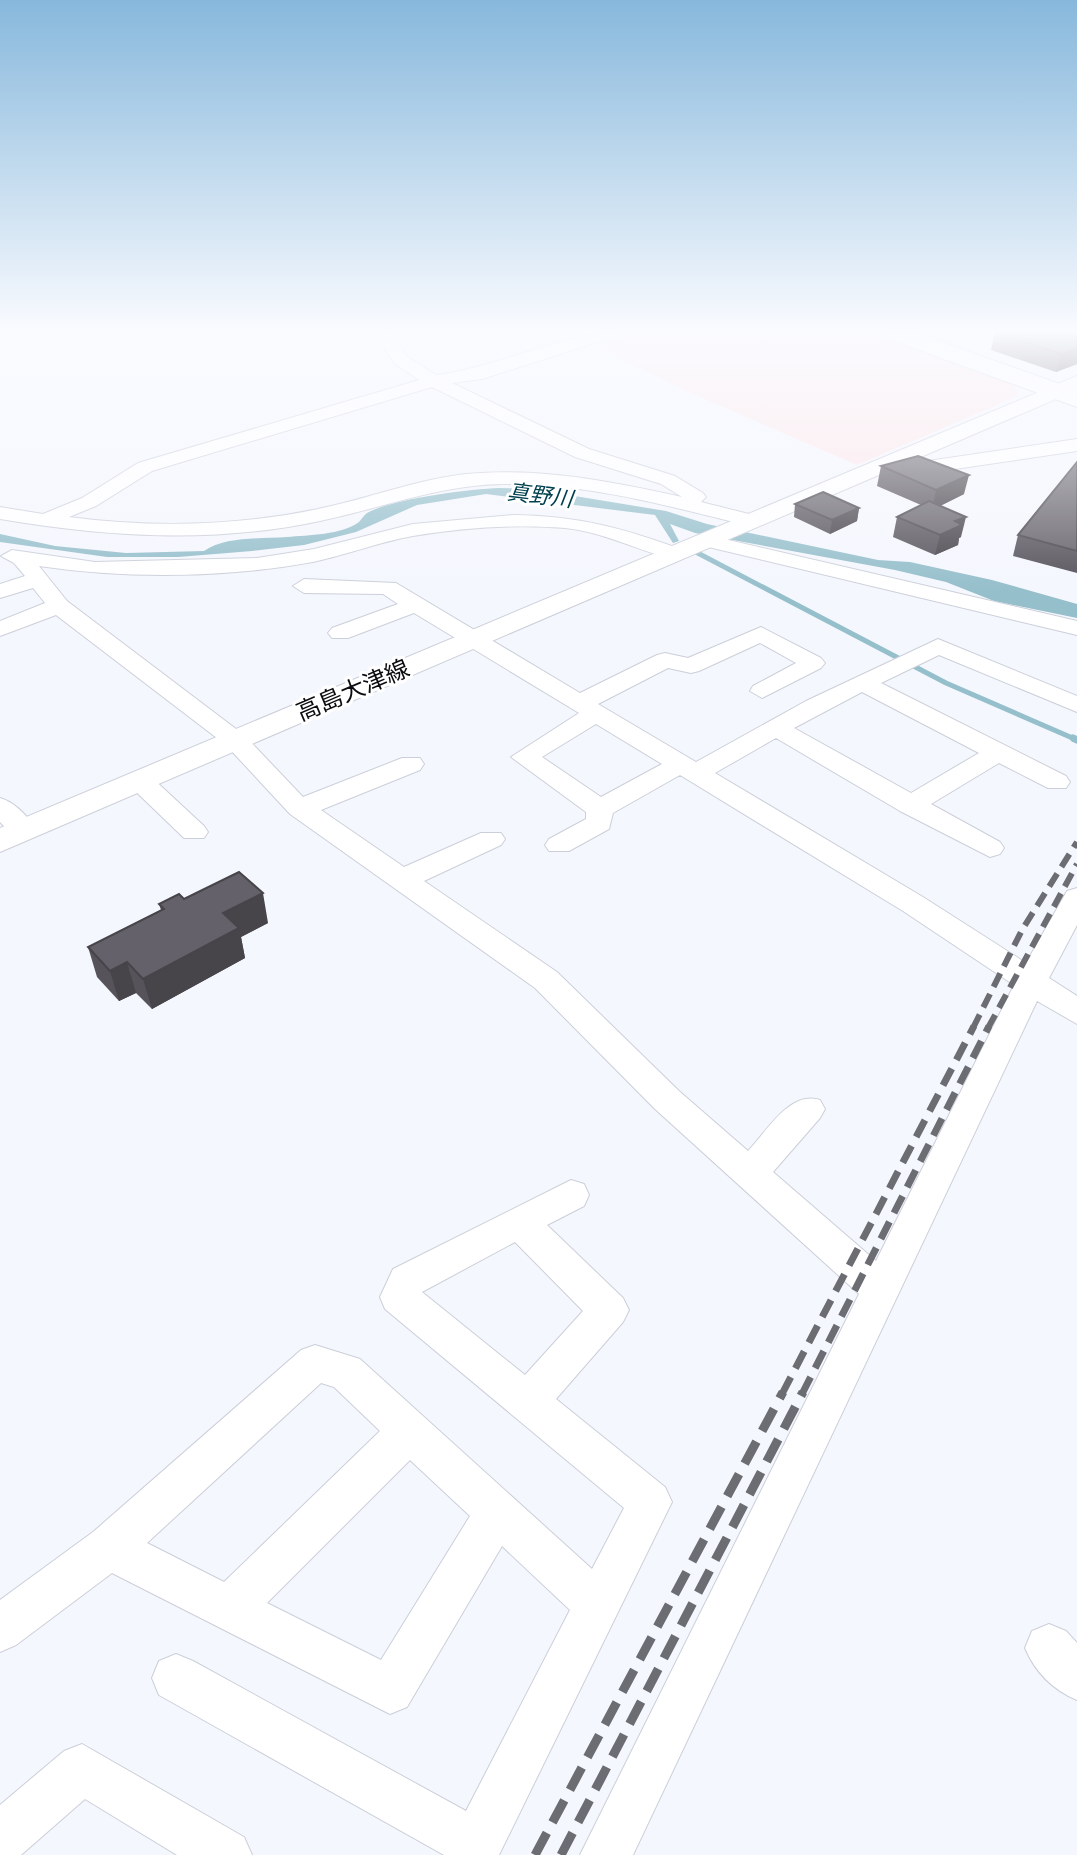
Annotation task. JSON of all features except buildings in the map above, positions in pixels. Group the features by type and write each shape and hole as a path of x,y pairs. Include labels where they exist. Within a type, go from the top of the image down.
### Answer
{"main road":[{"path":"751,522 997,419"},
{"name":"高島大津線","path":"12,836 751,522"}],"street":[{"path":"44,521 89,502 145,467 307,419"},
{"path":"511,419 582,453 668,480 722,513"},
{"path":"891,461 921,468 1077,445"},
{"path":"0,513 103,530 265,524 464,480 512,477 571,482 722,513 751,522"},
{"path":"10,556 95,568 257,564 314,555 413,530 514,521 566,522 610,530 676,554"},
{"path":"707,541 1077,628"},
{"path":"10,556 38,579 59,606 235,740 300,808 546,980 667,1100 882,1290"},
{"path":"0,591 38,579"},
{"path":"304,586 388,588 913,904 1077,1012"},
{"path":"340,633 416,605"},
{"path":"0,629 59,606"},
{"path":"600,809 524,757 589,708 665,660 691,666 761,634 813,663 762,691"},
{"path":"600,809 776,728 938,646 1077,705"},
{"path":"862,683 1057,782"},
{"path":"776,728 990,848"},
{"path":"910,805 1000,751"},
{"path":"300,808 411,764"},
{"path":"140,781 194,832"},
{"path":"0,806 12,836"},
{"path":"559,845 599,823 600,809"},
{"path":"403,879 491,839"},
{"path":"606,1855 1031,982 1077,898"},
{"path":"750,1173 808,1109"},
{"path":"176,1678 474,1850 650,1502 399,1297 407,1281 571,1195"},
{"path":"519,1222 609,1310 527,1402"},
{"path":"0,1629 109,1548 315,1363 346,1372 598,1605"},
{"path":"229,1609 409,1432"},
{"path":"109,1548 390,1690 497,1514"},
{"path":"0,1839 82,1769 226,1855"}],"shaded area":[{"path":"750,419 965,419 857,465"}],"water":[{"name":"真野川","path":"499,488 532,489 666,511 707,524 992,580 1077,604 1077,618 994,601 946,582 895,570 695,533 670,524 679,541 673,543 655,515 486,494 417,505 356,532 304,545 252,551 178,557 107,557 0,542 0,534 55,546 126,553 204,551 233,541 334,532 359,522 367,513 394,503"}],"waterway":[{"path":"692,550 946,683 1077,740 1073,738"}],"railway":[{"path":"974,1026 1022,930 1077,842"},
{"path":"988,1028 1077,864"},
{"path":"782,1394 974,1026"},
{"path":"802,1394 989,1026"},
{"path":"535,1855 783,1392"},
{"path":"561,1855 803,1392"}]}
